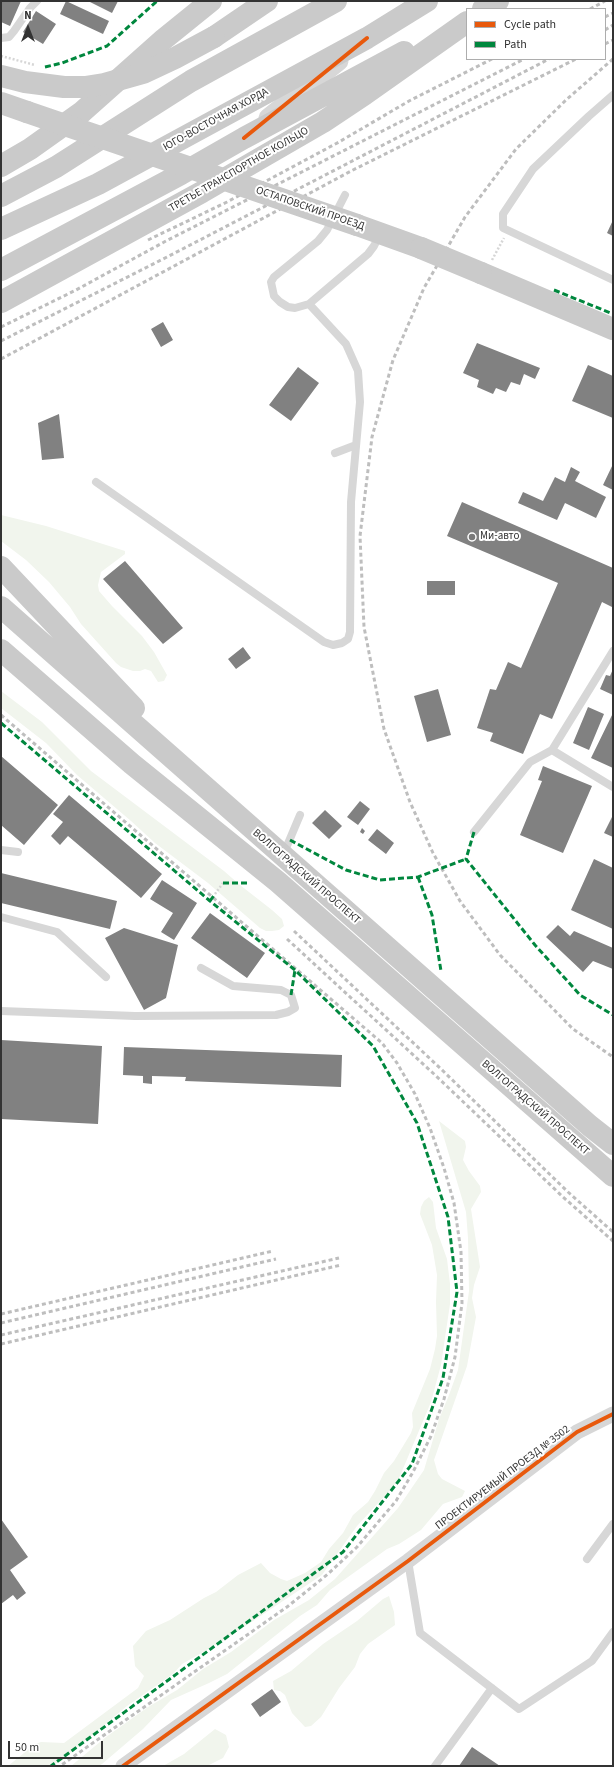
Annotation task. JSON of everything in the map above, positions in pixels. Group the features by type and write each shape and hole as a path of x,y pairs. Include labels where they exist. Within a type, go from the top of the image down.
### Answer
{"main road":[{"path":"1,166 82,112 164,39 211,1"},
{"path":"1,76 25,82 64,87 85,87 124,80 154,69 214,36 267,1"},
{"path":"1,196 56,167 191,81 336,1"},
{"name":"ЮГО-ВОСТОЧНАЯ ХОРДА","path":"1,230 98,184 367,38 427,1"},
{"path":"487,8 498,1"},
{"path":"1,270 466,19"},
{"name":"ТРЕТЬЕ ТРАНСПОРТНОЕ КОЛЬЦО","path":"1,302 202,192 323,122 466,23"},
{"name":"ОСТАПОВСКИЙ ПРОЕЗД","path":"1,103 421,248 486,268 613,329"},
{"path":"1,567 225,805"},
{"name":"ВОЛГОГРАДСКИЙ ПРОСПЕКТ","path":"1,607 282,856 590,1126 613,1144"},
{"name":"ВОЛГОГРАДСКИЙ ПРОСПЕКТ","path":"1,650 132,764 278,882 613,1176"}],"street":[{"path":"214,36 278,1"},
{"path":"244,138 367,38"},
{"name":"ПРОЕКТИРУЕМЫЙ ПРОЕЗД № 3502","path":"123,1766 408,1561 578,1432 613,1414"}],"lane":[{"path":"1,38 9,36 14,31 30,8 37,1"},
{"path":"613,95 533,169 503,214 504,228 613,280"},
{"path":"345,195 323,236 274,277 271,282 274,296 284,304 295,308 309,304 368,254 381,233"},
{"path":"96,482 324,642 333,645 342,644 348,639 350,632 351,502 360,402 358,371 346,344 309,304"},
{"path":"335,453 356,445"},
{"path":"474,832 530,762 552,750 613,651"},
{"path":"552,750 613,787"},
{"path":"282,856 300,815"},
{"path":"1,850 18,852"},
{"path":"1,917 57,932 106,977"},
{"path":"1,1011 135,1016 276,1015 288,1012 295,1008 291,995 281,990 233,986 201,968"},
{"path":"587,1560 613,1524"},
{"path":"408,1561 420,1633 519,1709 592,1661 613,1632"},
{"path":"435,1766 492,1688"}],"path":[{"path":"1,56 38,65"},
{"path":"486,268 498,246"},
{"path":"215,894 223,883"}],"shaded area":[{"path":"1,515 46,526 125,551 125,554 101,572 98,585 99,591 142,636 154,652 167,675 164,681 158,682 151,671 145,669 133,671 121,667 116,663 81,624 70,607 49,582 26,560 1,541"},
{"path":"1,691 42,722 91,771 224,871 272,910 282,919 284,926 279,930 272,931 266,931 260,928 208,883 155,843 77,775 46,743 1,708"},
{"path":"439,1121 465,1141 466,1147 463,1160 480,1186 481,1192 471,1209 480,1267 474,1285 472,1298 476,1317 467,1366 434,1460 438,1474 442,1479 465,1491 462,1497 443,1504 421,1530 399,1544 387,1549 330,1590 317,1605 300,1616 227,1674 171,1700 143,1729 102,1764 99,1766 71,1766 106,1737 148,1707 177,1690 203,1669 231,1652 274,1620 309,1600 335,1579 398,1508 424,1470 439,1419 458,1370 469,1291 466,1212"},
{"path":"429,1197 433,1202 436,1228 447,1259 450,1284 450,1304 441,1365 431,1402 400,1476 393,1487 357,1526 322,1575 226,1639 182,1664 173,1674 127,1706 60,1762 49,1766 8,1766 35,1744 41,1742 64,1743 138,1688 144,1676 135,1666 133,1646 146,1631 170,1620 216,1592 238,1575 261,1563 270,1573 287,1581 305,1573 321,1562 329,1549 343,1533 353,1515 368,1502 384,1473 394,1461 411,1433 413,1427 412,1413 430,1369 435,1349 437,1336 437,1275 432,1245 420,1214 424,1201"},
{"path":"389,1596 394,1612 395,1625 368,1644 360,1654 355,1667 339,1688 321,1717 311,1726 305,1727 292,1713 285,1695 280,1691 274,1690 273,1681 291,1671 323,1644 357,1621 383,1599"},
{"path":"215,1729 226,1735 229,1747 223,1758 207,1766 163,1766 184,1754"}],"building":[{"path":"1,1 21,1 10,26 1,22"},
{"path":"66,1 109,21 103,34 60,14"},
{"path":"88,1 118,1 112,13"},
{"path":"36,11 56,24 43,44 23,32"},
{"path":"613,220 613,236 607,233"},
{"path":"163,322 173,340 161,347 151,329"},
{"path":"477,343 540,368 535,379 524,374 520,385 511,382 506,392 496,388 493,394 477,387 479,380 463,373"},
{"path":"588,365 613,376 613,418 572,401"},
{"path":"298,367 319,383 291,421 269,405"},
{"path":"59,414 64,458 42,460 38,423"},
{"path":"613,464 613,490 603,485"},
{"path":"571,467 580,472 575,481 606,497 596,518 565,503 557,520 518,503 523,492 543,501 555,477 565,482"},
{"path":"462,502 613,568 612,607 602,602 552,719 540,714 523,754 490,741 493,733 477,728 490,689 496,690 508,662 521,668 558,583 447,536"},
{"path":"125,561 183,628 163,644 103,579"},
{"path":"427,581 455,581 455,595 427,595"},
{"path":"243,647 251,658 236,669 228,659"},
{"path":"613,669 613,695 600,689 606,675 610,676"},
{"path":"438,689 451,735 427,742 414,696"},
{"path":"588,707 604,714 589,750 573,743"},
{"path":"613,713 613,768 591,758"},
{"path":"1,756 58,805 24,845 1,825"},
{"path":"543,766 592,786 563,853 520,835 542,781 538,780"},
{"path":"69,795 162,874 141,898 68,836 60,845 51,836 63,822 53,814"},
{"path":"360,801 370,809 358,825 347,817"},
{"path":"325,810 342,826 329,839 312,823"},
{"path":"613,815 613,837 604,833"},
{"path":"362,828 365,831 363,834 360,832"},
{"path":"377,829 394,843 386,854 368,840"},
{"path":"594,859 613,868 613,929 571,910"},
{"path":"1,873 117,901 110,929 1,903"},
{"path":"162,880 197,903 174,940 161,932 173,913 150,899"},
{"path":"210,913 265,953 247,978 191,938"},
{"path":"558,925 570,936 574,931 613,948 613,969 593,961 583,972 546,937"},
{"path":"124,928 178,945 166,998 144,1010 105,938"},
{"path":"1,1040 102,1046 98,1124 1,1119"},
{"path":"124,1047 342,1055 341,1087 185,1081 186,1077 152,1076 152,1084 143,1083 143,1076 123,1075"},
{"path":"1,1519 28,1557 10,1570 26,1593 17,1600 13,1595 1,1604"},
{"path":"272,1689 281,1702 260,1717 251,1704"},
{"path":"472,1747 500,1766 459,1766"}],"railway":[{"path":"592,8 605,1"},
{"path":"606,16 613,13"},
{"path":"606,29 613,25"},
{"path":"606,44 613,40"},
{"path":"613,59 566,100 516,149 465,217 424,288 393,360 372,437 360,536 364,627 384,729 410,802 433,853 460,901 500,955 573,1029 613,1057"},
{"path":"148,240 227,202 339,142 409,101 490,60"},
{"path":"1,327 76,290 166,241 522,60"},
{"path":"1,341 169,256 547,60"},
{"path":"1,359 351,171 574,60"},
{"path":"1,715 382,1043 397,1063 415,1094 430,1128 454,1203 461,1252 462,1303 455,1357 444,1399 431,1436 413,1472 396,1501 357,1547 328,1574 287,1607 60,1766"},
{"path":"294,931 440,1068 568,1192 613,1232"},
{"path":"287,939 434,1074 563,1197 613,1241"},
{"path":"1,1314 273,1251"},
{"path":"1,1335 339,1258"},
{"path":"1,1323 276,1259"},
{"path":"1,1344 341,1265"}],"marked path":[{"path":"45,67 62,63 107,46 157,1"},
{"path":"554,290 613,314"},
{"path":"1,723 210,901 295,970 373,1046 417,1123 448,1217 457,1292 443,1378 412,1464 343,1552 51,1766"},
{"path":"474,832 466,859 535,945 580,995 613,1015"},
{"path":"290,840 346,870 380,880 418,877 466,859"},
{"path":"418,877 432,915 441,971"},
{"path":"223,883 249,883"},
{"path":"210,901 215,894"},
{"path":"291,995 295,970"}],"cycle path":[{"path":"244,138 367,38"},
{"path":"123,1766 408,1561 577,1432 613,1414"}],"place":[{"name":"Ми-авто","path":"472,537"}]}
